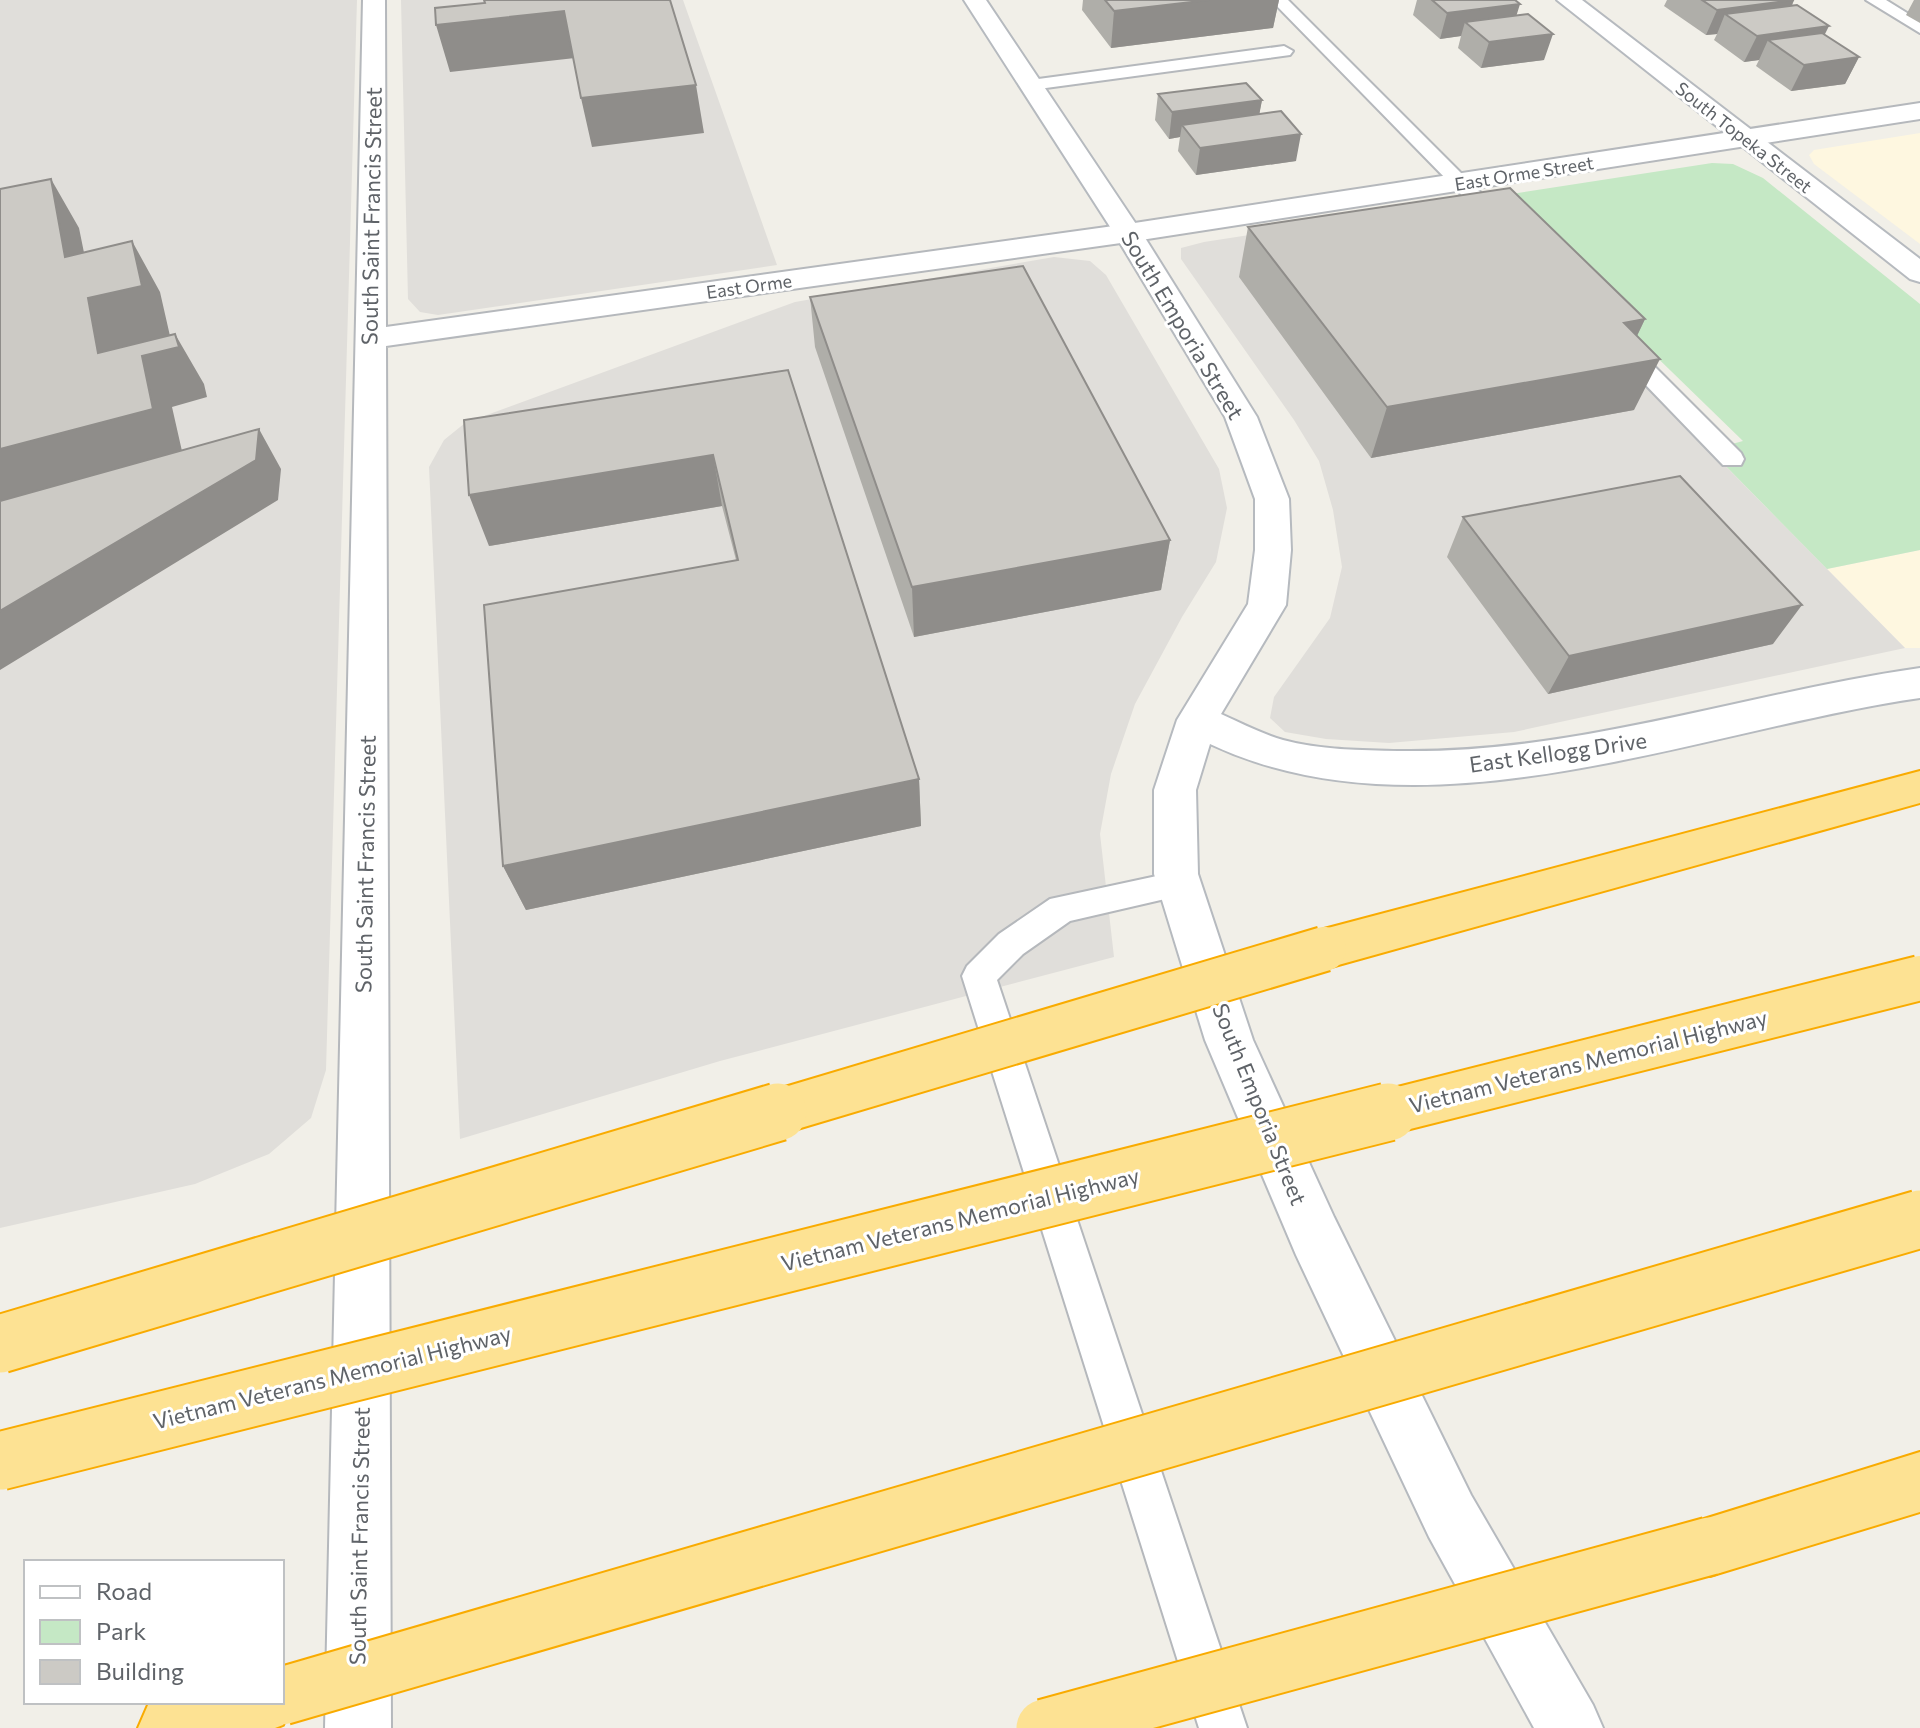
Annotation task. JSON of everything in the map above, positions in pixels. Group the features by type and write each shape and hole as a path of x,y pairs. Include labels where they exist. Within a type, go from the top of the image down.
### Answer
{"highway":[{"path":"0,1344 1324,949 1920,787"},
{"name":"Vietnam Veterans Memorial Highway","path":"0,1461 1920,978"},
{"path":"284,1695 1920,1219"},
{"path":"1045,1728 1710,1546 1920,1482"},
{"path":"171,1728 253,1704"}],"street":[{"name":"South Saint Francis Street","path":"358,1728 374,0"},
{"name":"South Emporia Street","path":"975,0 1128,233 1241,417 1272,499 1273,550 1267,605 1197,720 1175,790 1176,874 1229,1040 1315,1236 1450,1516 1570,1728"},
{"name":"South Topeka Street","path":"1568,0 1920,273"},
{"name":"East Orme Street","path":"1128,233 1920,111"},
{"name":"East Orme","path":"370,339 1128,233"},
{"name":"East Kellogg Drive","path":"1197,720 1290,758 1405,768 1509,762 1635,744 1834,697 1920,683"}],"lane":[{"path":"1279,0 1515,238"},
{"path":"1874,0 1920,28"},
{"path":"1031,85 1284,51"},
{"path":"1602,326 1732,459"},
{"path":"1180,884 1062,909 1011,944 979,976 1223,1728"}],"shaded area":[{"path":"0,0 357,0 326,1070 311,1118 269,1154 195,1184 0,1228"},
{"path":"401,0 683,0 777,265 438,315 420,312 408,299"},
{"path":"1920,133 1920,244 1814,164 1809,155 1814,150"},
{"path":"1465,202 1905,648 1514,732 1389,743 1326,739 1285,732 1270,718 1274,697 1330,618 1342,567 1333,510 1319,461 1294,420 1181,259 1181,248"},
{"path":"1054,257 1090,261 1106,275 1219,469 1227,508 1216,562 1135,704 1111,774 1100,834 1114,957 720,1061 460,1139 429,467 444,440 465,423 795,302"},
{"path":"1920,550 1920,648 1905,648 1827,569"}],"green space":[{"path":"1712,163 1733,164 1763,178 1920,304 1920,550 1827,569 1710,450 1743,441 1492,197"}],"building":[{"path":"484,0 670,0 696,85 581,98 564,11 436,25 435,8 485,3"},
{"path":"1105,0 1209,0 1114,11"},
{"path":"1432,0 1515,0 1520,4 1447,13"},
{"path":"1702,0 1794,0 1717,10"},
{"path":"1797,5 1829,26 1757,36 1725,14"},
{"path":"1528,14 1553,34 1489,42 1465,22"},
{"path":"1822,33 1859,57 1804,65 1768,40"},
{"path":"1246,83 1262,100 1172,112 1158,94"},
{"path":"1281,111 1301,134 1200,148 1182,125"},
{"path":"51,179 65,257 132,241 142,286 88,298 98,353 175,334 179,347 142,356 153,409 0,449 0,189"},
{"path":"1510,188 1645,319 1624,323 1660,359 1387,407 1248,227"},
{"path":"1023,266 1170,540 912,587 810,297"},
{"path":"788,370 919,779 503,866 484,605 738,560 713,455 469,495 464,420"},
{"path":"259,429 256,460 0,611 0,501"},
{"path":"1680,476 1802,605 1569,656 1463,517"}]}
